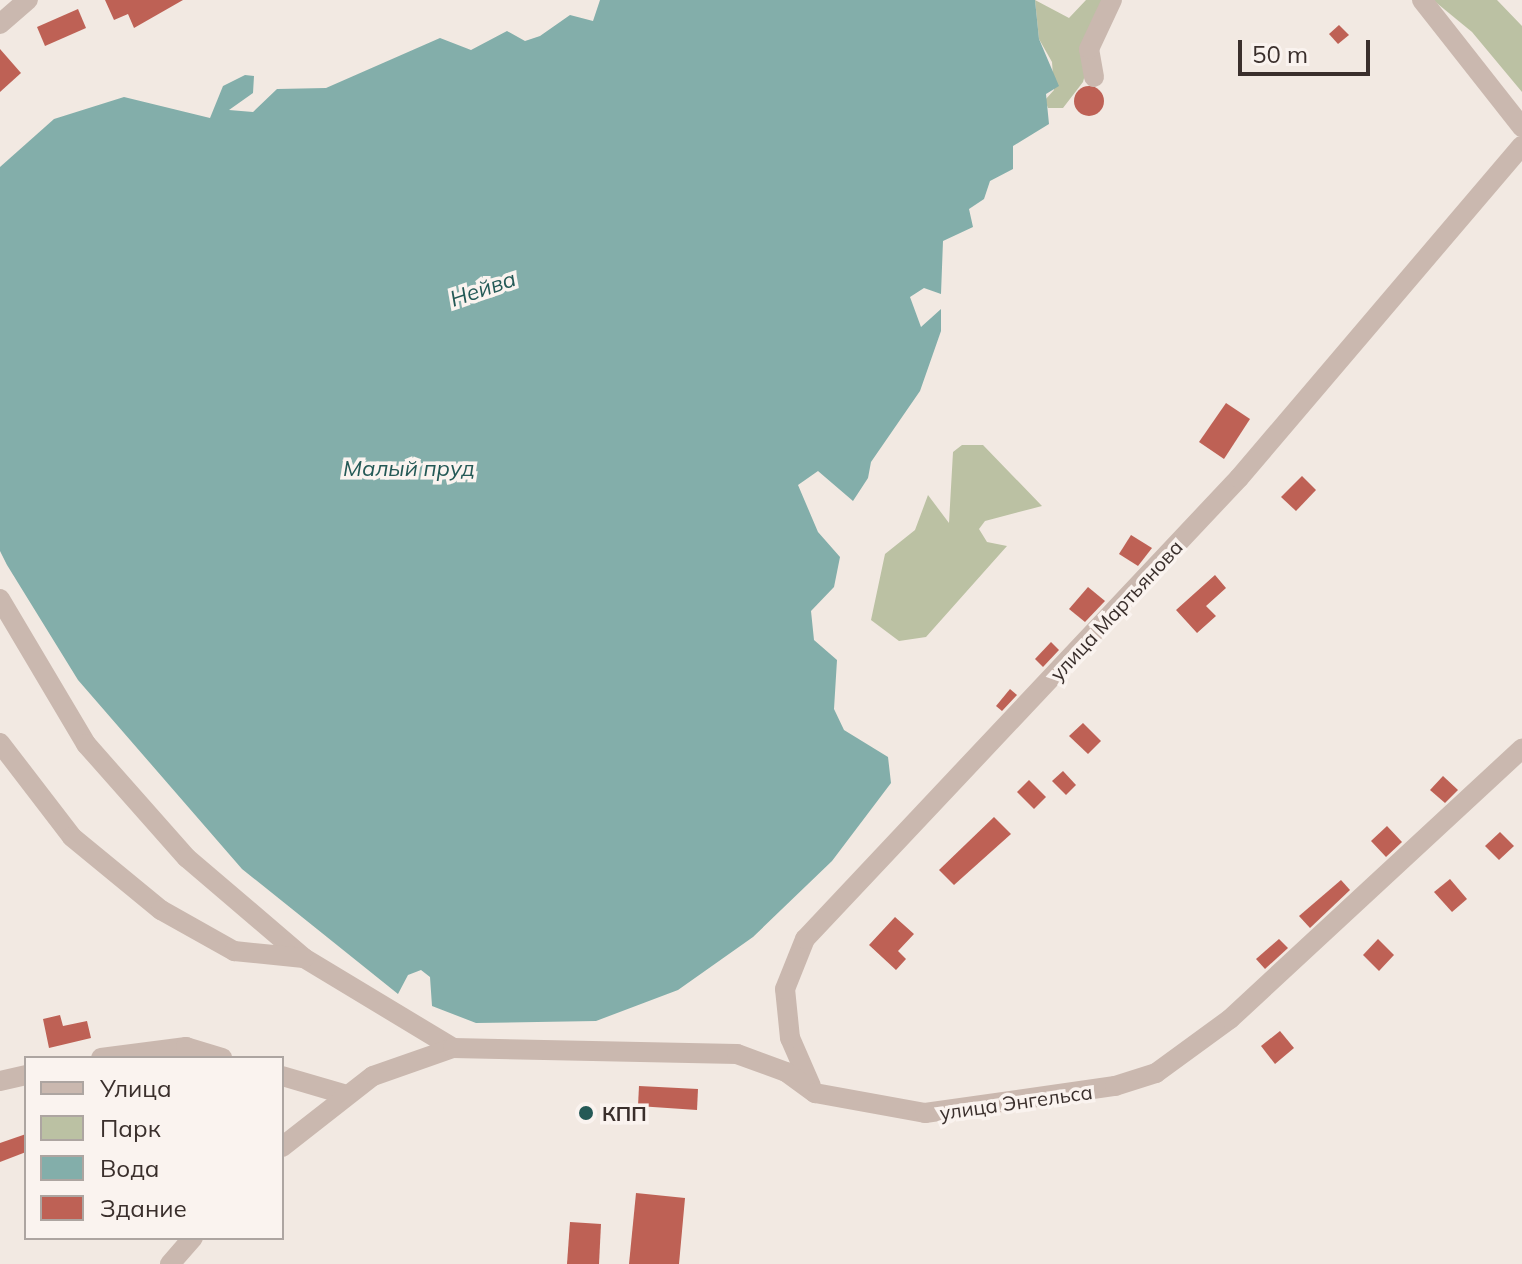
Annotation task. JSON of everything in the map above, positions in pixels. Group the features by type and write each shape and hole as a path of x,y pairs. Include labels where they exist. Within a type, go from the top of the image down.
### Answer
{"street":[{"path":"0,24 28,0"},
{"path":"1094,77 1089,49 1112,0"},
{"path":"1422,0 1522,127"},
{"name":"улица Мартьянова","path":"815,1093 800,1071 786,1013 790,965 805,939 1239,478 1522,146"},
{"path":"0,599 43,681 121,791 304,958 453,1048"},
{"path":"0,743 72,837 161,910 234,951 304,958"},
{"name":"улица Энгельса","path":"284,1145 347,1095 414,1056 453,1048 737,1054 786,1072 815,1093 911,1111 963,1113 1077,1097 1156,1073 1290,969 1522,749"},
{"path":"116,1056 186,1047 215,1056"},
{"path":"0,1081 24,1075"},
{"path":"284,1077 347,1095"},
{"path":"174,1262 191,1240"}],"green space":[{"path":"1035,0 1069,18 1086,0 1105,0 1083,82 1063,108 1048,108 1045,100 1054,90 1052,62 1039,39"},
{"path":"1433,0 1497,0 1522,26 1522,92 1472,32"},
{"path":"962,445 983,445 1042,506 985,521 979,529 987,542 1007,546 926,637 899,641 871,620 885,554 915,530 928,495 949,523 953,452"}],"water":[{"name":"Малый пруд","path":"600,0 1035,0 1039,39 1059,86 1046,94 1049,124 1013,146 1013,169 990,181 984,199 969,209 973,227 943,241 941,294 924,288 910,297 921,327 941,309 941,331 920,391 871,462 868,478 853,501 818,471 798,485 818,532 840,557 834,587 811,611 814,640 837,660 834,709 844,730 888,757 891,783 832,861 753,937 678,990 596,1021 476,1023 432,1006 430,977 421,970 408,975 398,994 242,869 78,680 7,565 0,551 0,167 54,119 124,97 210,118 223,86 245,75 254,76 253,93 229,110 253,112 277,89 326,88 440,38 471,50 507,31 525,41 540,36 570,15 593,21"}],"building":[{"path":"105,0 183,0 134,28 128,14 114,20"},
{"path":"78,9 86,28 45,46 37,27"},
{"path":"1339,25 1349,35 1338,44 1329,34"},
{"path":"0,49 21,73 0,92"},
{"path":"1089,86 1100,90 1104,101 1100,112 1089,116 1078,112 1074,101 1078,90"},
{"path":"1226,403 1250,419 1224,459 1199,442"},
{"path":"1302,476 1316,490 1296,511 1281,497"},
{"path":"1131,535 1152,548 1138,566 1119,554"},
{"path":"1215,575 1226,588 1206,606 1216,616 1197,633 1176,610"},
{"path":"1088,587 1105,601 1085,622 1069,609"},
{"path":"1051,642 1059,650 1043,667 1035,659"},
{"path":"1010,689 1017,695 1002,711 996,706"},
{"path":"1083,723 1101,741 1088,754 1069,736"},
{"path":"1063,771 1076,785 1066,795 1052,781"},
{"path":"1443,776 1458,790 1445,803 1430,790"},
{"path":"1029,780 1046,797 1034,809 1017,792"},
{"path":"994,817 1011,834 954,885 939,870"},
{"path":"1387,826 1402,842 1386,857 1371,841"},
{"path":"1500,832 1514,846 1499,860 1485,846"},
{"path":"1450,879 1467,899 1452,912 1434,892"},
{"path":"1341,880 1350,890 1310,928 1299,916"},
{"path":"895,917 914,934 898,951 906,959 896,970 869,945"},
{"path":"1279,939 1288,948 1265,969 1256,959"},
{"path":"1378,939 1394,955 1379,971 1363,955"},
{"path":"60,1015 63,1026 87,1021 91,1038 49,1048 43,1019"},
{"path":"1280,1031 1294,1048 1275,1064 1261,1046"},
{"path":"639,1086 698,1089 697,1110 638,1106"},
{"name":"КПП","path":"579,1105 595,1107 594,1120 577,1119"},
{"path":"24,1135 24,1153 0,1162 0,1143"},
{"path":"636,1193 685,1198 679,1264 629,1264"},
{"path":"570,1222 601,1224 599,1264 567,1264"}],"place":[{"name":"КПП","path":"586,1113"}],"water label":[{"name":"Нейва","path":"483,289"}]}
